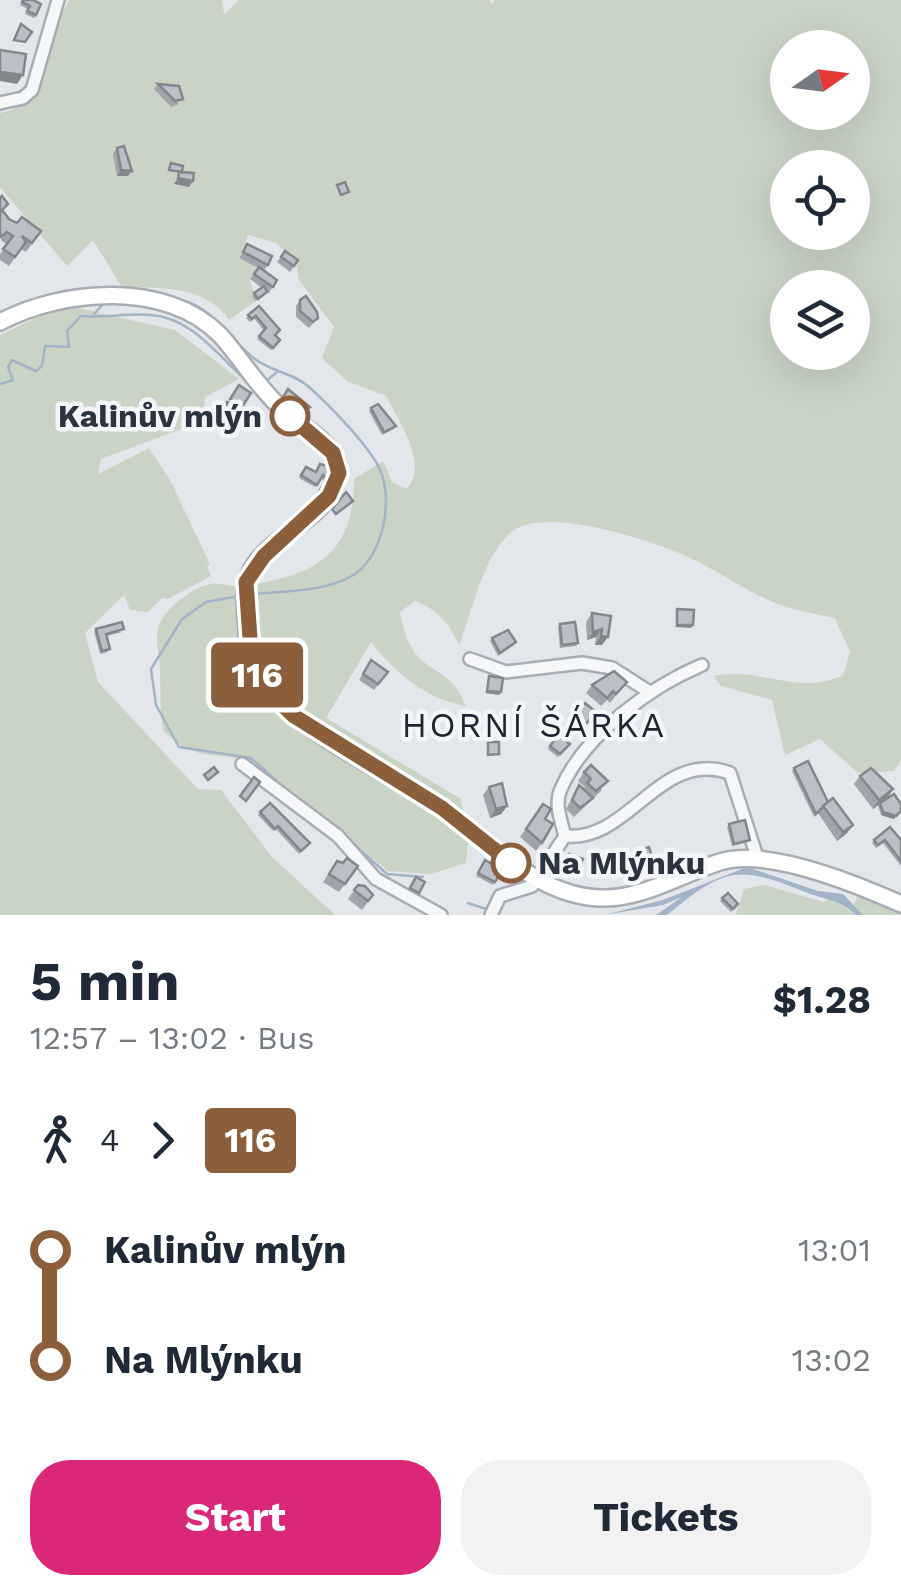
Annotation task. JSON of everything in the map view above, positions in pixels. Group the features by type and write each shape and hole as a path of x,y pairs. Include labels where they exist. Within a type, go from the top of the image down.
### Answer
{"street":[{"path":"0,103 24,98 32,90 58,0"},
{"path":"0,322 52,302 80,298 121,297 170,305 199,317 220,336 261,388 326,445 337,460 339,473 329,496 254,566 246,599 252,666 261,684 294,716 442,808 493,851 577,895 607,898 725,860 757,857 901,904"},
{"path":"470,659 506,672 582,663 612,668 648,691"},
{"path":"492,915 500,896 532,886 565,836 558,807 561,789 601,736 648,691 702,665"},
{"path":"242,764 338,836 376,879 440,915"},
{"path":"565,836 593,836 609,828 670,778 720,770 730,773 738,787 757,857"}],"green space":[{"path":"69,0 222,0 224,14 239,0 490,0 492,5 495,0 901,0 901,760 894,771 858,773 820,739 785,755 772,700 721,686 714,676 746,675 811,683 843,675 850,652 835,618 775,603 669,549 569,523 524,525 499,545 459,645 442,618 423,605 415,601 400,612 413,649 421,660 449,680 466,706 438,698 413,683 371,642 326,718 461,799 468,843 466,863 431,874 388,871 257,764 199,753 164,732 157,638 166,614 198,588 267,582 309,568 325,558 346,527 354,479 383,461 392,482 407,489 415,467 410,442 386,396 347,381 322,358 334,327 299,280 296,262 276,243 248,235 239,258 256,267 250,280 256,301 229,320 208,300 195,294 122,287 93,240 67,266 0,187 0,113 34,96 55,26"},
{"path":"78,308 175,330 239,379 205,397 204,428 184,428 101,459 98,474 149,448 169,478 210,564 207,566 211,576 168,599 162,598 148,612 130,610 124,595 85,633 98,682 198,789 221,790 272,857 335,915 0,915 0,335 53,310"},
{"path":"765,885 823,902 830,897 856,915 736,915 744,889"},
{"path":"859,893 901,909 901,915 863,915 854,905"}],"water":[{"path":"747,867 818,891 843,894 863,915 785,884 734,875 704,887 667,915 656,915 682,897 663,905 604,915 663,900"}],"building":[{"path":"23,0 41,4 36,15 27,11 30,6"},
{"path":"21,24 32,32 25,42 14,40"},
{"path":"0,50 26,54 23,75 0,72"},
{"path":"158,84 179,86 183,99 175,101"},
{"path":"124,146 132,171 121,170 117,148"},
{"path":"171,163 183,166 182,172 169,170"},
{"path":"179,172 194,173 193,181 178,178"},
{"path":"345,182 349,192 341,195 337,185"},
{"path":"2,196 8,204 2,210 9,219 17,223 22,217 41,231 32,243 22,236 26,242 15,257 3,249 13,236 7,232 0,237"},
{"path":"247,244 272,256 268,265 243,252"},
{"path":"285,251 298,260 294,266 281,257"},
{"path":"259,267 277,280 273,287 254,274"},
{"path":"264,286 267,292 258,299 254,293"},
{"path":"306,296 317,312 318,318 313,322 300,311 300,300"},
{"path":"259,306 280,330 275,335 280,340 273,348 259,336 266,328 256,316 252,319 248,315"},
{"path":"239,385 251,393 244,404 230,399"},
{"name":"Kalinův mlýn","path":"288,389 310,407 303,414 282,399"},
{"path":"227,402 244,407 233,408 234,423 219,424 218,408 226,407"},
{"path":"378,404 396,426 384,432 371,408"},
{"path":"320,464 335,468 331,481 323,475 317,485 301,475 306,467 316,472"},
{"path":"326,480 332,482 321,498 318,493"},
{"path":"346,492 353,501 336,514 332,509"},
{"path":"677,609 694,610 693,625 677,625"},
{"path":"592,613 611,616 608,637 601,636 602,629 593,632"},
{"path":"122,622 124,629 106,634 110,649 102,651 96,629"},
{"path":"575,622 578,643 562,645 560,624"},
{"path":"508,630 516,642 500,653 492,638"},
{"path":"371,660 388,672 378,684 363,674"},
{"path":"614,671 627,682 607,698 592,685"},
{"path":"489,676 503,678 501,692 487,691"},
{"path":"585,703 596,712 585,725 571,713"},
{"path":"558,735 570,744 560,754 550,746"},
{"path":"488,742 499,742 499,754 488,755"},
{"path":"808,761 828,802 816,814 794,768"},
{"path":"591,765 608,781 596,791 587,783 591,779 584,772"},
{"path":"214,767 218,772 208,780 204,775"},
{"path":"871,768 893,789 879,800 860,776"},
{"path":"254,777 260,782 246,801 240,796"},
{"path":"502,783 507,806 496,809 489,787"},
{"path":"579,785 593,798 580,808 572,800"},
{"path":"894,794 901,804 896,816 883,812 880,803"},
{"path":"833,798 853,825 843,832 823,806"},
{"path":"270,803 310,843 301,851 260,812"},
{"path":"543,804 551,809 545,819 553,824 542,843 526,829"},
{"path":"745,820 750,840 734,844 729,824"},
{"path":"890,827 901,840 901,861 885,840 878,845 874,840"},
{"path":"649,847 654,863 641,868 635,852"},
{"path":"569,854 583,859 578,870 565,864"},
{"path":"617,857 619,873 606,875 603,860"},
{"path":"347,858 358,866 345,884 329,874 337,861 343,863"},
{"path":"485,860 502,870 495,882 478,873"},
{"path":"416,877 425,882 419,893 410,888"},
{"path":"358,885 365,886 373,895 368,901 354,890"},
{"path":"728,893 738,904 733,909 722,898"}],"waterway":[{"path":"173,298 199,307 255,359 309,387 361,441 382,475 386,502 382,532 361,569 327,586 253,594"},
{"path":"94,314 105,302"},
{"path":"0,384 13,380 8,367 12,360 36,371 42,366 45,346 69,347 67,331 81,316 142,315 166,318 194,332 251,385"},
{"path":"264,383 277,372"},
{"path":"240,596 206,602 182,619 151,669 156,705 179,747 251,758 289,792"},
{"path":"350,841 387,874 423,877"},
{"path":"468,903 486,909"}],"bus line":[{"name":"116","path":"290,416 333,453 339,473 329,496 254,566 246,582 252,666 261,684 294,716 442,808 511,863"}],"place":[{"name":"Kalinův mlýn","path":"290,416"},
{"name":"Na Mlýnku","path":"511,863"}],"district":[{"name":"HORNÍ ŠÁRKA","path":"534,725"}]}
